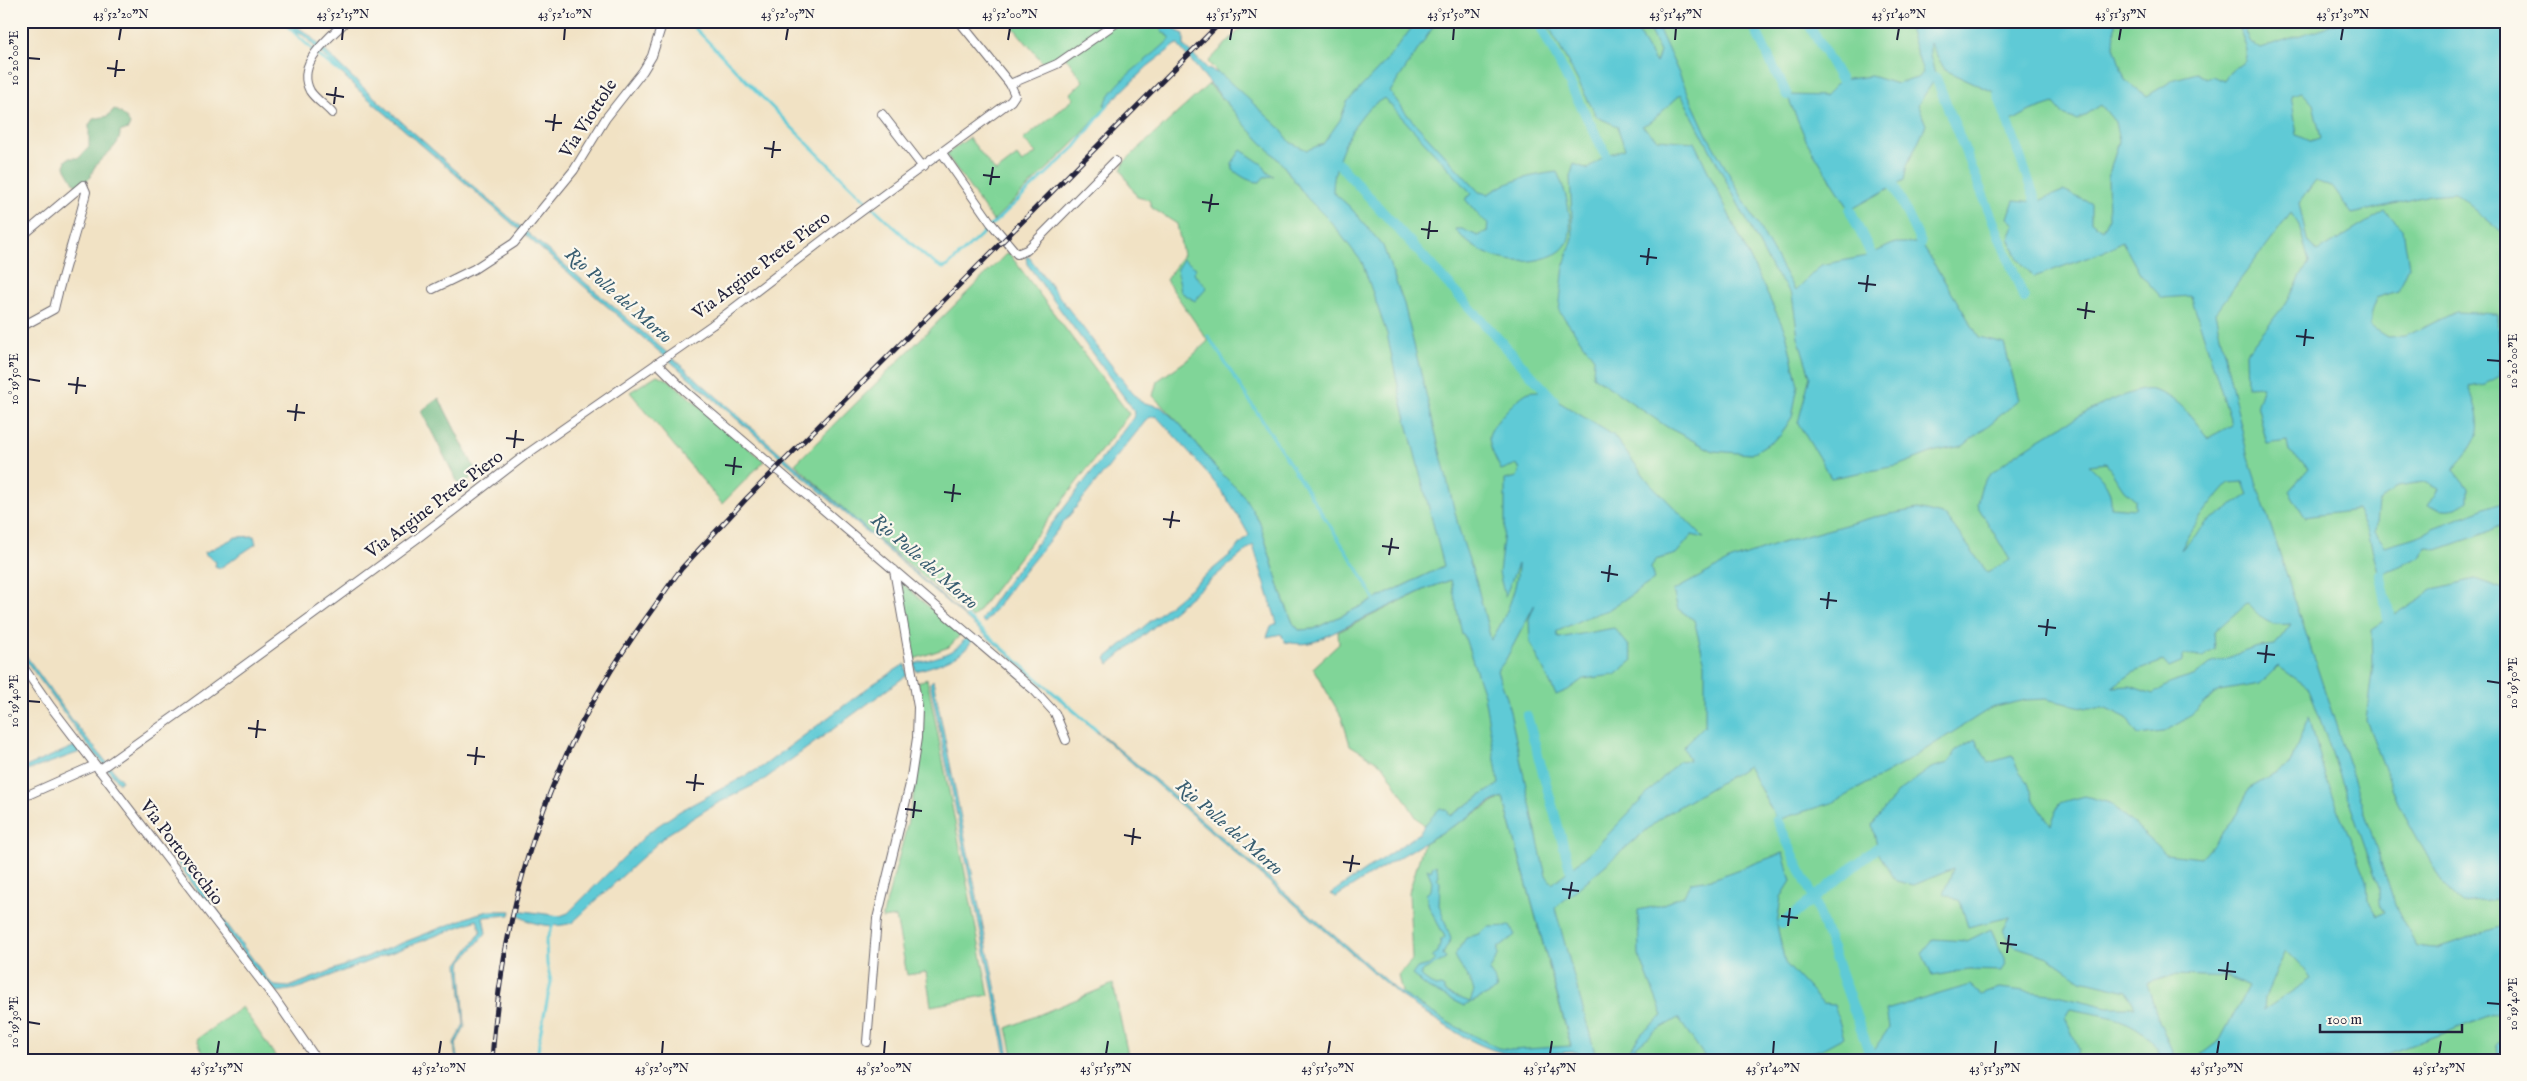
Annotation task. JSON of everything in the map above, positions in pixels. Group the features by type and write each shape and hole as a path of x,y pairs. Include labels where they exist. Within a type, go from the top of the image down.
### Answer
{"street":[{"path":"332,113 311,93 304,77 306,67 312,59 346,21"},
{"name":"Via Viottole","path":"433,289 474,269 514,243 574,170 606,118 631,83 643,70 652,56 663,21"},
{"path":"959,21 1010,84 1057,64 1119,21"},
{"name":"Via Argine Prete Piero","path":"21,798 101,766 189,706 364,578 524,456 669,353 712,325 1011,101 1015,95 1010,84"},
{"path":"882,114 923,166"},
{"path":"942,152 993,226 1017,254 1027,250 1115,161"},
{"path":"21,238 83,185 86,192 78,226 63,269 54,309 21,327"},
{"path":"658,362 685,391 1035,691 1055,713 1066,740"},
{"path":"866,1042 877,919 910,784 917,738 918,707 894,570"},
{"name":"Via Portovecchio","path":"21,664 25,675 101,766 275,999 317,1060"}],"green space":[{"path":"1008,21 1158,21 1162,31 1171,38 1112,94 1104,104 1108,105 1073,144 993,221 946,154 969,138 996,172 1017,156 1022,163 1036,153 1023,140 1074,99 1070,94 1083,81 1064,55 1044,64"},
{"path":"1248,21 2506,21 2506,1039 2497,1044 2498,1060 1581,1060 1491,732 1500,784 1450,816 1435,814 1433,819 1424,825 1416,817 1384,766 1350,745 1342,718 1313,668 1339,644 1338,632 1426,589 1451,580 1444,566 1314,629 1299,630 1293,623 1282,596 1260,523 1243,495 1215,467 1179,423 1153,396 1157,381 1190,358 1208,341 1166,280 1183,255 1177,224 1152,208 1149,200 1137,197 1121,170 1124,162 1209,84 1283,165 1307,198 1331,222 1349,224 1208,62"},
{"path":"114,109 121,113 128,121 130,124 128,129 120,132 116,144 93,170 91,177 79,187 76,186 65,167 66,160 69,158 79,158 89,147 89,125 93,119 108,116"},
{"path":"1008,252 1129,414 973,618 859,523 795,464"},
{"path":"657,375 669,380 764,461 722,504 630,392"},
{"path":"439,398 477,473 460,487 421,411"},
{"path":"900,581 960,635 949,647 914,659"},
{"path":"927,679 989,995 931,1006 926,972 907,975 896,917 882,919 905,831 918,770 921,711 918,682"},
{"path":"1503,797 1571,1047 1503,1052 1457,1032 1403,996 1398,976 1412,960 1409,892 1424,843"},
{"path":"1113,984 1129,1060 1014,1060 1007,1028"},
{"path":"242,1007 278,1060 206,1060 197,1039"}],"water":[{"path":"283,21 289,21 309,35 353,78 473,186 666,352 1038,681 1164,787 1400,993 1449,1023 1498,1048 1513,1050 1571,1046 1503,797 1486,805 1336,897 1330,894 1420,833 1440,808 1447,810 1450,816 1499,784 1484,695 1464,635 1462,634 1451,580 1426,589 1316,641 1301,644 1285,642 1281,634 1267,637 1271,626 1277,623 1253,545 1109,664 1106,658 1230,555 1249,535 1218,487 1195,458 1156,416 1148,418 1014,584 985,623 981,620 1008,581 1133,418 1135,412 1027,264 1026,257 1029,257 1141,402 1161,407 1179,423 1215,467 1243,495 1260,523 1282,596 1293,623 1299,630 1314,629 1444,566 1401,400 1387,334 1362,262 1331,222 1307,198 1283,165 1247,127 1177,44 1148,66 1108,105 1104,105 1117,85 1171,38 1162,31 1158,21 1170,21 1175,30 1184,34 1184,46 1208,69 1222,75 1279,127 1291,143 1307,150 1323,144 1340,120 1347,102 1387,60 1417,21 1437,21 1390,92 1410,118 1479,192 1488,194 1504,185 1521,179 1557,172 1566,197 1570,217 1569,236 1563,249 1545,258 1533,261 1508,260 1484,252 1473,246 1455,229 1462,229 1478,236 1487,232 1488,223 1481,218 1465,199 1472,194 1384,98 1365,112 1347,139 1335,171 1333,192 1350,207 1383,246 1404,304 1460,533 1476,581 1491,640 1506,613 1516,583 1518,564 1505,597 1499,573 1505,523 1505,480 1517,477 1520,470 1517,464 1501,470 1492,450 1489,437 1490,432 1505,412 1524,394 1541,391 1613,435 1649,482 1704,538 1692,535 1676,554 1655,560 1651,568 1654,580 1608,610 1585,618 1556,632 1559,638 1614,628 1629,646 1633,660 1615,675 1583,679 1568,690 1556,695 1530,642 1529,619 1535,604 1505,661 1497,671 1507,698 1543,864 1546,875 1552,884 1591,852 1679,761 1689,760 1683,747 1705,725 1705,664 1694,620 1678,609 1673,591 1729,561 1784,542 1874,517 1918,509 1946,516 1987,572 2010,560 1977,505 1982,485 1996,469 2039,440 2092,409 2138,391 2152,390 2162,393 2178,403 2208,438 2232,425 2191,296 2162,298 2140,274 2122,241 2103,252 2034,277 2018,259 2009,238 2015,224 2008,218 2014,200 2036,202 2063,191 2091,203 2091,222 2103,230 2109,218 2108,177 2119,141 2115,122 2101,105 2078,120 2065,116 2054,103 2030,111 2012,121 1998,94 1945,70 1930,43 1930,55 1936,78 1918,104 1926,125 1907,165 1904,180 1850,210 1807,142 1787,95 1825,96 1841,80 1871,76 1897,84 1917,78 1923,73 1907,21 2115,21 2114,47 2125,80 2147,96 2175,79 2197,73 2206,79 2212,76 2224,81 2230,72 2245,61 2247,50 2237,21 2241,21 2249,41 2260,48 2344,21 2506,21 2506,232 2503,233 2455,193 2430,195 2352,214 2333,188 2315,181 2299,203 2307,240 2318,252 2385,211 2403,229 2409,267 2398,291 2376,298 2371,312 2370,326 2388,337 2406,336 2456,312 2498,314 2500,376 2485,384 2469,387 2477,413 2478,431 2470,448 2453,469 2468,488 2468,501 2454,508 2444,509 2428,506 2438,489 2424,482 2397,486 2378,503 2375,532 2385,546 2418,536 2433,528 2504,501 2506,522 2486,533 2437,550 2426,547 2422,556 2379,575 2368,533 2357,510 2305,517 2289,491 2309,468 2289,452 2287,441 2267,444 2257,404 2263,386 2247,387 2246,353 2286,303 2309,262 2299,225 2291,213 2215,313 2248,457 2395,905 2416,947 2437,948 2506,925 2506,1010 2371,1060 2194,1060 2220,1040 2248,987 2228,977 2174,975 2147,983 2157,1016 2176,1060 2163,1060 2146,1035 2124,1022 2099,1014 2070,1009 2065,1017 2079,1049 2074,1060 1872,1060 1870,1055 1889,1028 1886,1010 1970,985 1981,995 1999,988 2058,995 2108,1007 2135,1007 2127,991 2081,980 2048,957 2014,946 2003,930 2010,917 1968,927 1960,901 1944,894 1953,869 1914,885 1896,881 1879,854 1872,825 1897,793 1931,768 1948,763 1955,751 1975,739 1988,763 2012,756 2019,771 2028,782 2034,800 2051,825 2059,803 2085,796 2110,803 2166,854 2201,858 2233,821 2250,788 2289,766 2309,716 2325,776 2367,880 2368,900 2378,916 2385,912 2379,903 2379,887 2309,688 2278,666 2260,684 2219,691 2182,722 2163,732 2138,735 2127,718 2106,708 2087,708 2045,699 2026,700 1991,708 1901,765 1834,802 1777,820 1748,766 1663,816 1555,908 1597,1060 1583,1060 1577,1052 1536,1055 1511,1054 1468,1039 1399,995 355,87 304,36","holes":["2302,92 2313,104 2321,138 2310,141 2297,135 2291,95","2106,463 2124,490 2135,499 2135,509 2111,507 2110,494 2106,484 2089,465","2243,482 2248,495 2206,523 2181,550 2202,515 2229,483","2247,603 2266,621 2276,624 2291,624 2275,645 2258,647 2210,664 2196,675 2171,683 2153,694 2130,686 2112,687 2134,672 2163,661 2169,668 2183,662 2183,655 2203,657 2215,649 2214,632","2286,950 2311,979 2264,1010 2265,997"]},
{"path":"1546,21 1634,21 1642,40 1656,63 1660,52 1645,21 1655,21 1707,135 1795,291 1821,265 1867,256 1895,243 1921,243 1979,337 2004,343 2019,400 1963,446 1936,451 1897,466 1831,478 1798,423 1810,376 1798,337 1792,295 1773,271 1681,94 1652,121 1642,126 1657,139 1694,142 1786,333 1798,386 1792,417 1780,436 1751,454 1713,451 1667,427 1593,376 1594,358 1559,311 1564,265 1573,238 1570,177 1574,164 1588,169 1606,155 1625,149 1617,126 1597,117"},
{"path":"1241,150 1262,164 1268,173 1274,176 1264,177 1260,182 1256,182 1245,178 1233,170 1232,163"},
{"path":"1183,259 1196,268 1194,274 1207,288 1195,301 1181,292 1177,269"},
{"path":"254,536 256,544 220,568 215,566 216,562 204,553 236,537"},
{"path":"2475,579 2506,590 2506,898 2462,903 2444,886 2398,803 2366,720 2373,664 2372,629 2434,589"},
{"path":"967,634 972,640 962,652 931,667 916,671 914,664 952,651 964,641"},
{"path":"21,649 73,721 122,781 119,783 86,743 24,658"},
{"path":"905,664 907,675 762,781 712,806 666,835 572,923 558,925 537,924 518,915 519,911 560,916 568,913 650,831 680,811 762,767 873,684"},
{"path":"933,680 1010,1060 1007,1060 930,683"},
{"path":"75,746 80,752 21,773 21,769"},
{"path":"163,837 268,980 275,986 289,987 474,915 488,911 511,911 510,915 483,917 486,933 462,961 465,1026 456,1044 458,1060 456,1060 454,1043 464,1024 458,964 481,932 477,920 296,989 277,992 266,984 160,839"},
{"path":"1783,853 1791,881 1781,897 1777,925 1785,963 1823,1004 1834,1005 1844,1037 1820,1050 1774,1060 1707,1060 1678,1018 1654,1032 1625,1056 1642,1033 1663,1016 1639,955 1638,910 1658,906 1683,896 1691,882 1712,879"},
{"path":"1436,865 1439,875 1437,879 1440,882 1439,905 1451,939 1443,954 1446,959 1422,971 1420,976 1435,987 1441,986 1444,988 1444,992 1470,1002 1474,991 1454,956 1466,938 1479,934 1489,927 1510,926 1515,935 1498,948 1498,956 1489,971 1494,978 1497,990 1464,1006 1428,988 1412,975 1417,968 1429,965 1435,960 1431,957 1438,952 1441,940 1445,937 1429,907 1426,894 1431,890 1432,881 1427,869 1431,871 1433,866"},
{"path":"1991,929 2006,963 2002,971 1969,970 1932,976 1922,953 1933,939 1967,941"},
{"path":"2506,1039 2506,1060 2498,1060 2497,1044"}],"waterway":[{"name":"Rio Polle del Morto","path":"282,21 319,56 340,72"},
{"path":"688,21 839,174 923,254 936,265 943,268 948,266 1075,147 1108,105"},
{"path":"1538,21 1606,155"},
{"path":"1751,21 1787,95"},
{"path":"1807,21 1841,80"},
{"path":"1936,78 2024,298"},
{"path":"1998,94 2036,202"},
{"path":"1338,163 1554,400"},
{"path":"1893,184 1921,243"},
{"path":"1850,210 1871,254"},
{"path":"1208,336 1359,571 1375,601"},
{"path":"2380,574 2390,617 2388,619 2380,574"},
{"name":"Rio Polle del Morto","path":"967,617 1096,730"},
{"path":"1527,716 1570,869"},
{"path":"1777,820 1814,899 1872,1060"},
{"path":"1782,924 1877,848"},
{"path":"537,1060 551,982 547,964 546,941 553,925"}],"railway":[{"path":"492,1060 498,999 507,940 521,882 538,826 559,771 585,717 615,665 669,585 682,568 746,499 1222,21"}]}
